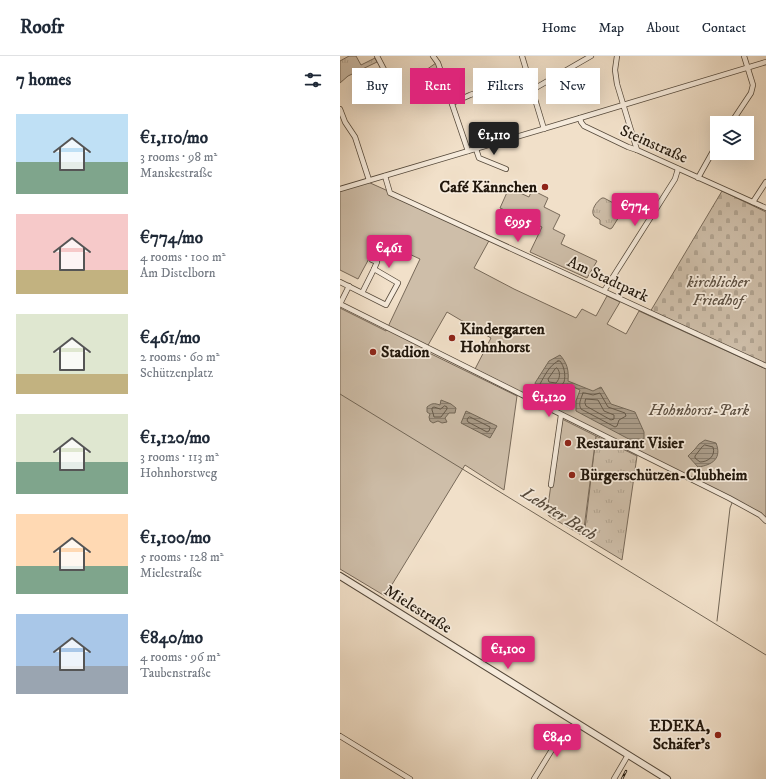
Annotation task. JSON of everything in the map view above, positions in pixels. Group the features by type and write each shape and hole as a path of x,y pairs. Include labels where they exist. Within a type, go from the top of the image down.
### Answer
{"street":[{"path":"377,56 383,68"},
{"path":"433,56 440,68"},
{"path":"522,56 526,68"},
{"path":"538,87 591,56"},
{"path":"617,56 615,70 617,84 637,150"},
{"path":"736,116 751,93 753,85 744,56"},
{"path":"340,189 766,62"},
{"path":"452,104 468,151"},
{"path":"536,104 544,129"},
{"path":"340,109 345,122 355,137 369,180"},
{"name":"Steinstraße","path":"580,118 584,126 766,208"},
{"path":"476,149 479,158 506,169"},
{"path":"698,178 710,157"},
{"path":"604,291 675,179 678,169"},
{"name":"Am Stadtpark","path":"384,176 390,193 766,366"},
{"path":"753,202 766,182"},
{"path":"362,293 377,262 372,260 375,252"},
{"path":"340,282 386,305 398,283 374,269"},
{"path":"349,286 341,303 561,415 729,498 760,515 766,521"},
{"path":"551,485 561,415"},
{"name":"Mielestraße","path":"340,576 666,779"},
{"path":"534,779 561,735 562,730"},
{"path":"340,736 410,779"},
{"path":"614,779 628,755"}],"green space":[{"path":"349,56 356,56 361,65 375,58 377,62 365,68 352,68 352,74 340,83 340,61"},
{"path":"436,63 438,68 429,68"},
{"name":"Hohnhorst-Park","path":"368,182 491,237 474,268 514,289 576,318 582,309 596,316 607,296 620,302 607,324 626,334 639,311 766,369 766,519 474,371 491,338 447,312 425,351 517,396 504,490 465,465 385,596 340,569 340,308 386,331 420,259 379,240 358,279 340,270 340,190"},
{"path":"509,188 529,197 532,190 548,198 544,207 560,215 553,229 565,235 561,244 597,261 587,278 530,252 542,227 500,208"},
{"name":"kirchlicher Friedhof","path":"722,191 766,212 766,365 650,312"},
{"path":"602,198 621,207 622,209 622,212 610,229 600,224 600,220 593,214 595,206"},
{"name":"Bürgerschützen-Clubheim","path":"562,419 596,436 583,536 549,516 547,513 560,420"},
{"path":"596,436 637,456 622,560 584,537"}],"water":[{"path":"560,355 567,367 568,381 593,391 601,387 611,404 635,412 644,432 644,444 640,445 576,411 576,401 580,390 567,384 558,395 553,398 551,391 537,394 535,383 549,361"},
{"path":"441,400 456,408 455,413 449,413 445,418 447,422 442,423 438,421 433,423 430,421 430,414 427,412 427,407 433,404 440,405"},
{"path":"466,411 497,426 490,438 461,423"},
{"path":"705,440 716,443 718,448 717,457 708,465 698,467 688,456"}],"waterway":[{"name":"Lehrter Bach","path":"340,394 766,655"},
{"path":"717,621 730,508 732,503"}],"railway":[{"path":"622,779 626,771"}],"place":[{"name":"Café Kännchen","path":"545,187"},
{"name":"Kindergarten Hohnhorst","path":"452,338"},
{"name":"Stadion","path":"373,352"},
{"name":"Restaurant Visier","path":"568,443"},
{"name":"Bürgerschützen-Clubheim","path":"572,475"},
{"name":"EDEKA, Schäfer's","path":"718,735"}]}
